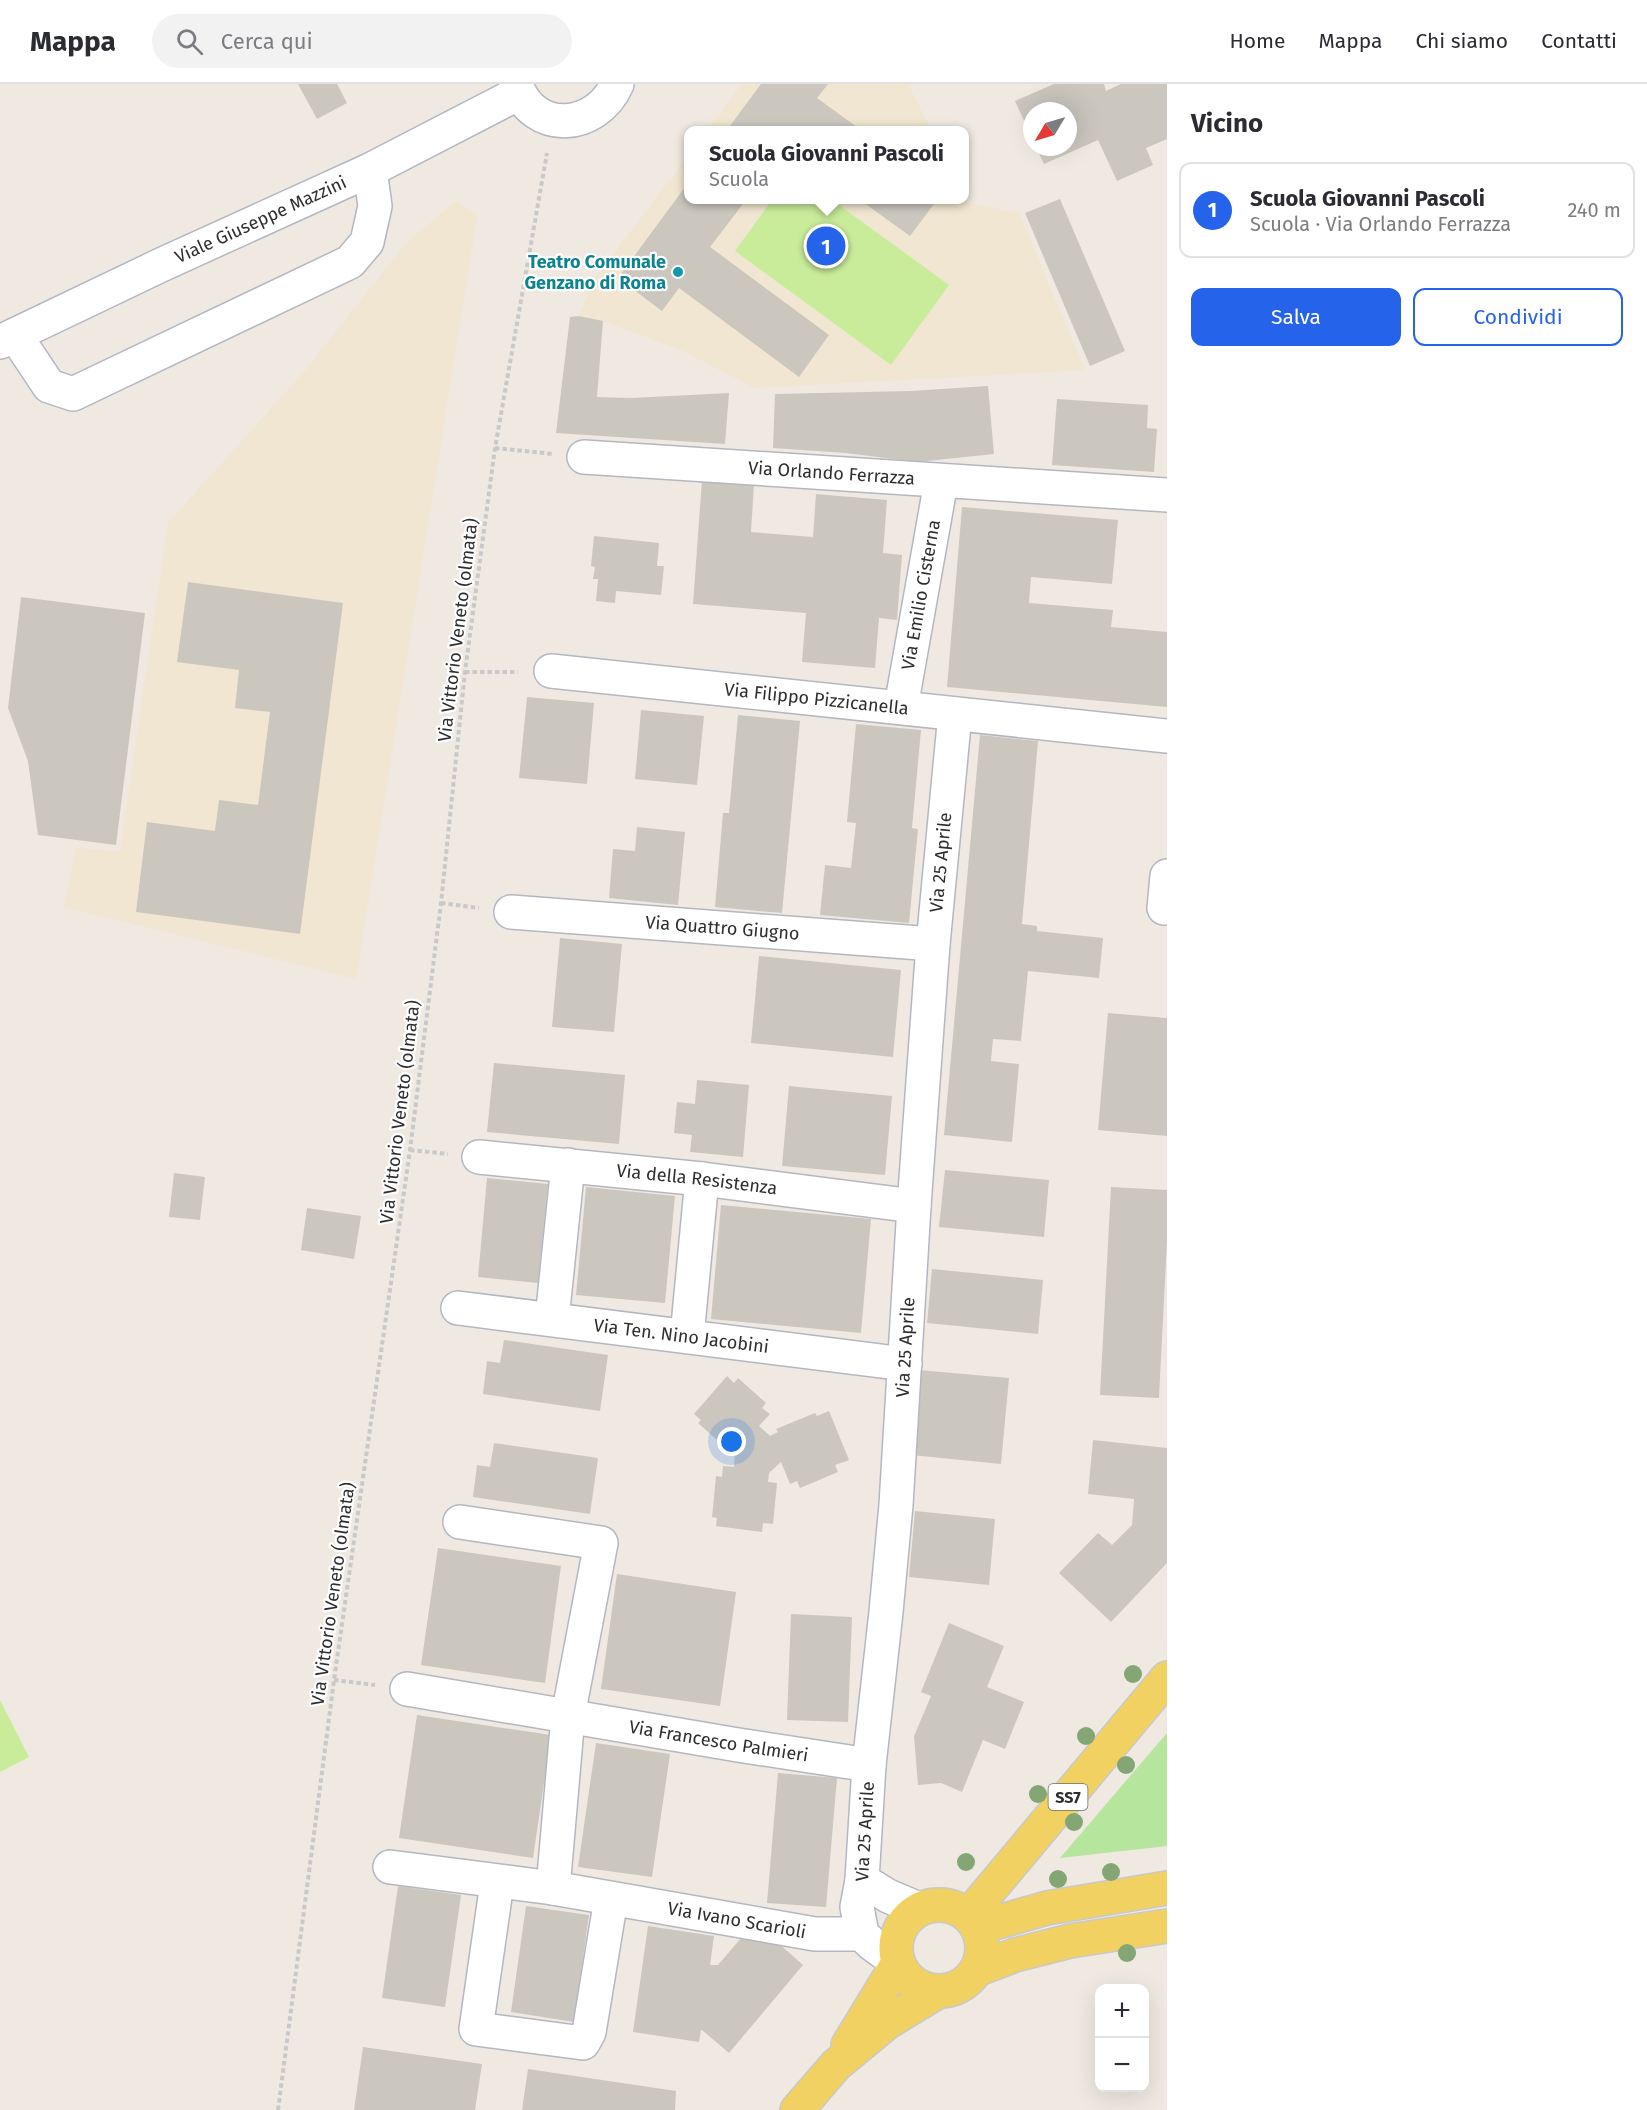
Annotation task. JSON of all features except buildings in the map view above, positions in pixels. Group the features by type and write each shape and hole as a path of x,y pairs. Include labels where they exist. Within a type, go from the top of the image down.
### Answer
{"main road":[{"name":"SS7","path":"972,1922 1012,1864 1167,1678"},
{"path":"1012,1864 1024,1890 1047,1908"},
{"path":"972,1922 1167,1888"},
{"path":"931,1905 945,1905 957,1909 972,1922 981,1942 981,1957 976,1970 966,1981 954,1988 939,1991 925,1989 912,1982 904,1973 898,1963 896,1939 900,1927 908,1917 919,1909 931,1905"},
{"path":"976,1970 1015,1955 1070,1941 1167,1926"},
{"path":"836,2065 898,1963"},
{"path":"797,2110 836,2065 888,2022 939,1991"}],"street":[{"path":"518,88 529,106 542,115 568,121 581,119 593,113 612,95 617,84"},
{"name":"Viale Giuseppe Mazzini","path":"8,338 160,265 370,170 518,88"},
{"path":"8,338 50,386 73,394 350,262 367,242 375,206 370,170"},
{"name":"Via Orlando Ferrazza","path":"584,457 1167,495"},
{"name":"Via Emilio Cisterna","path":"901,707 941,482"},
{"name":"Via Filippo Pizzicanella","path":"551,671 1167,736"},
{"name":"Via 25 Aprile","path":"862,1934 857,1907 862,1880 869,1765 886,1612 933,945 955,714"},
{"path":"1164,908 1167,876"},
{"name":"Via Quattro Giugno","path":"511,912 933,945"},
{"name":"Via della Resistenza","path":"479,1157 702,1179 914,1206"},
{"path":"552,1320 568,1164"},
{"path":"687,1336 702,1179"},
{"name":"Via Ten. Nino Jacobini","path":"458,1308 905,1364"},
{"path":"460,1522 601,1543 568,1716 553,1888"},
{"name":"Via Francesco Palmieri","path":"407,1689 738,1746 869,1765"},
{"name":"Via Ivano Scarioli","path":"390,1867 553,1888 815,1934 862,1934"},
{"path":"862,1880 888,1896 919,1909"},
{"path":"497,1882 476,2029 583,2043 589,2032 611,1899"},
{"path":"862,1934 898,1963"}],"path":[{"name":"Via Vittorio Veneto (olmata)","path":"278,2110 334,1680 410,1150 441,903 465,672 495,448 555,119"},
{"path":"495,448 584,457"},
{"path":"465,672 551,671"},
{"path":"334,1680 407,1689"}],"shaded area":[{"path":"742,84 908,84 929,126 710,126"},
{"path":"684,161 684,204 969,203 1019,213 1085,370 755,388 681,350 603,321 579,316 595,278"},
{"path":"456,201 477,216 356,979 64,907 76,848 120,851 168,523 304,372 406,243"}],"green space":[{"path":"769,204 838,204 949,285 891,365 735,251"},
{"path":"0,1700 29,1757 0,1772"},
{"path":"1167,1733 1167,1846 1060,1858"}],"place":[{"name":"Scuola Giovanni Pascoli","path":"826,246"},
{"name":"Teatro Comunale Genzano di Roma","path":"678,272"}]}
